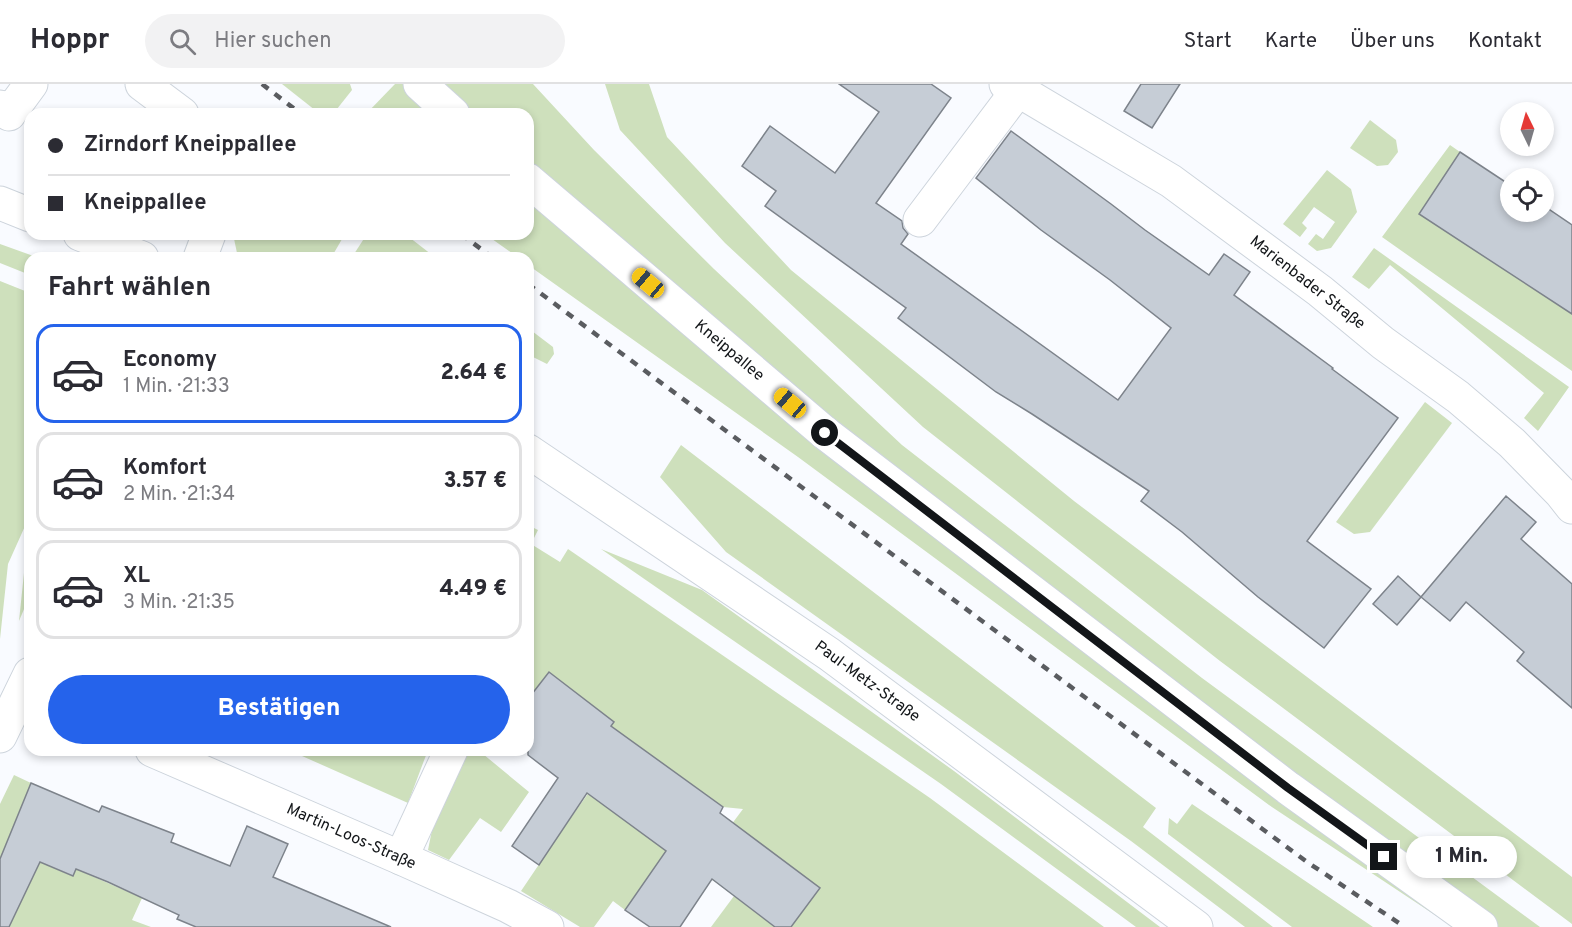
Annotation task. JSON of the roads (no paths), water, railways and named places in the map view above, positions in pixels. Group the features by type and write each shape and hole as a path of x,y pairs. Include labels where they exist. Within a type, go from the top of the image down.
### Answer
{"street":[{"path":"0,107 9,114 31,84"},
{"path":"142,84 174,108"},
{"path":"420,84 446,108"},
{"name":"Marienbader Straße","path":"920,220 1012,87 1172,181 1312,285 1383,343 1476,412 1512,443 1572,507"},
{"name":"Kneippallee","path":"534,185 825,433 1288,788 1481,927"},
{"path":"0,203 24,213"},
{"path":"96,240 126,252"},
{"name":"Paul-Metz-Straße","path":"534,455 829,654 1196,927"},
{"path":"0,735 24,693"},
{"name":"Martin-Loos-Straße","path":"166,756 508,906 547,927"},
{"path":"401,858 448,756"}],"railway":[{"path":"262,84 293,108"},
{"path":"469,240 485,252"},
{"path":"534,288 1307,862 1405,927"}]}
